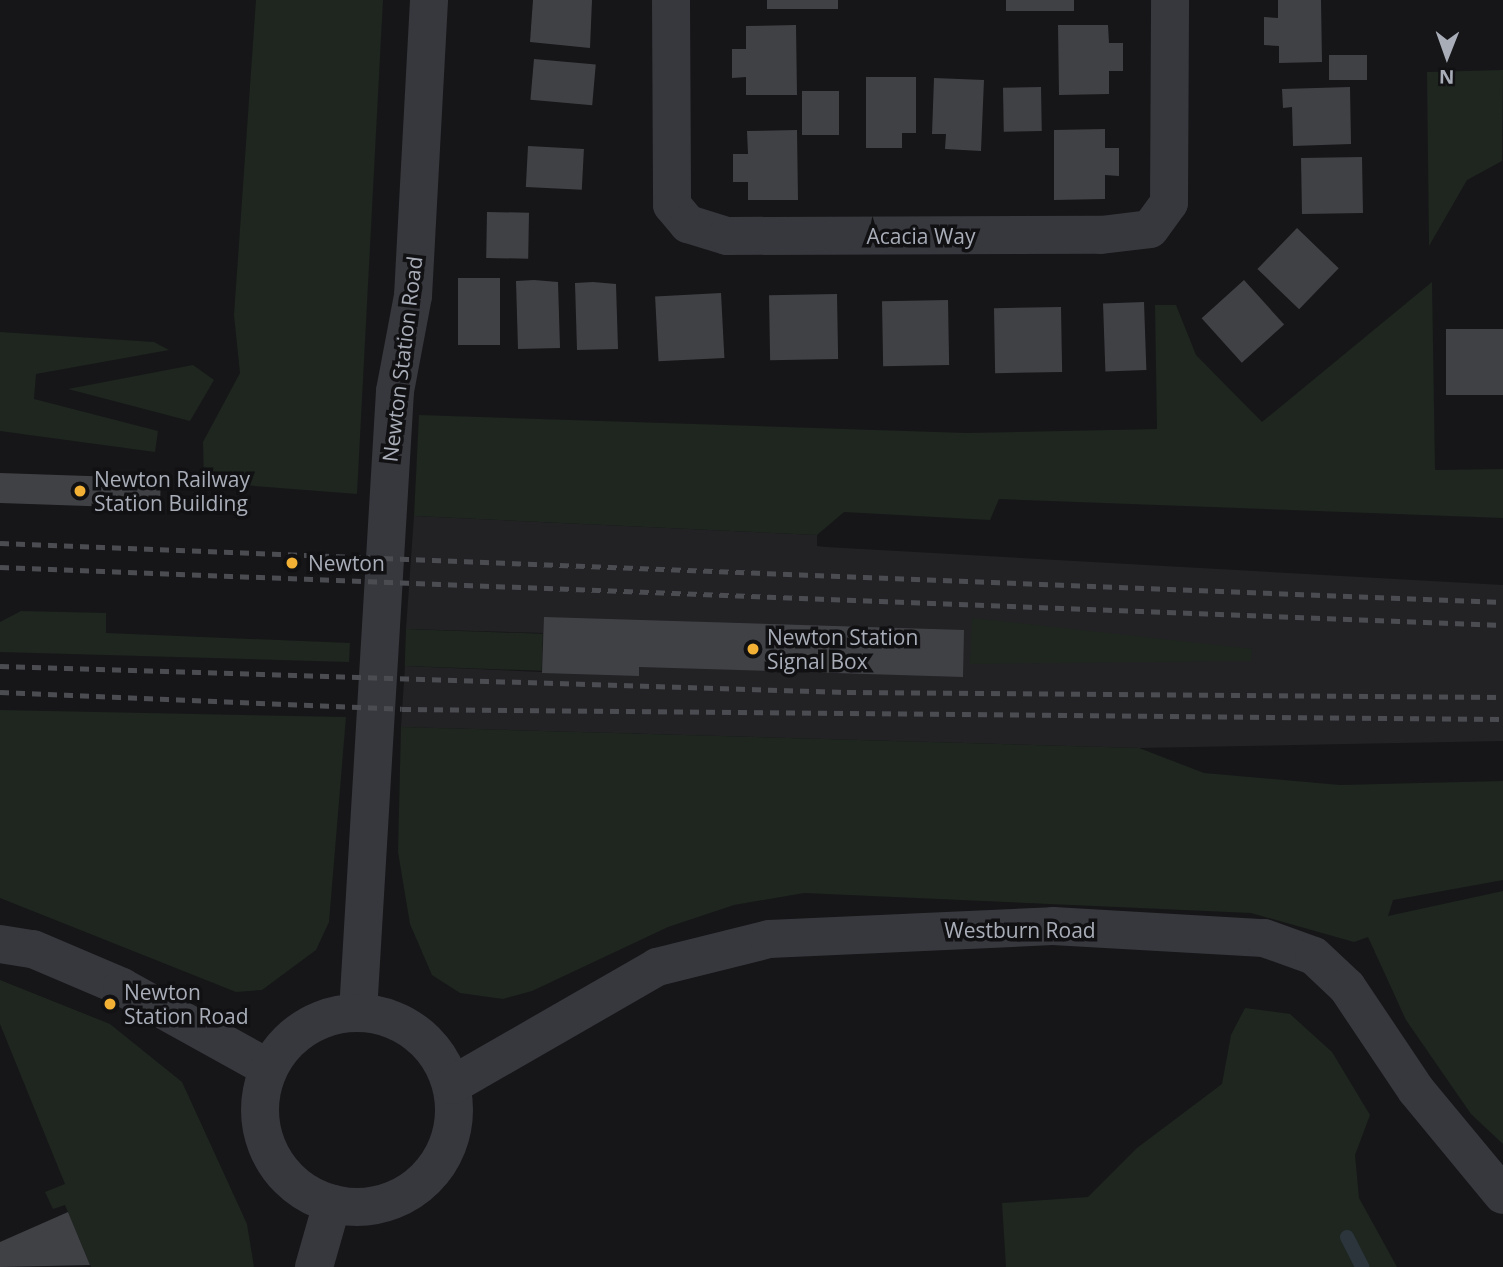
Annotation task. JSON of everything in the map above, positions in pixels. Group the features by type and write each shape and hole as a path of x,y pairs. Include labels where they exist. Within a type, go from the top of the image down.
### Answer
{"street":[{"name":"Newton Station Road","path":"358,1012 393,418 413,296 429,0"},
{"name":"Acacia Way","path":"671,0 672,205 688,224 727,236 769,236 1101,235 1150,229 1169,203 1170,0"},
{"name":"Westburn Road","path":"452,1085 657,967 769,939 1053,926 1264,938 1314,956 1347,987 1416,1090 1503,1195"},
{"path":"0,944 33,949 122,987 268,1068"},
{"path":"358,1012 395,1020 422,1037 452,1085 451,1135 433,1171 407,1194 368,1207 332,1204 298,1188 271,1156 259,1114 268,1068 286,1042 320,1019 358,1012"},
{"path":"314,1267 332,1204"}],"shaded area":[{"path":"256,0 383,0 357,494 204,482 203,442 240,373 234,315"},
{"path":"1503,70 1502,161 1467,180 1429,246 1427,72"},
{"path":"1432,282 1435,470 1503,469 1503,518 999,499 990,520 844,512 817,535 414,516 419,415 966,433 1157,429 1155,305 1176,305 1196,355 1262,422"},
{"path":"0,332 154,342 169,350 36,374 34,399 158,431 155,452 0,431"},
{"path":"193,365 214,380 190,421 68,389"},
{"path":"414,516 817,535 817,546 826,547 1503,585 1503,741 1139,748 401,727 405,666 542,672 543,633 406,629"},
{"path":"21,611 106,613 106,633 350,643 349,662 0,652 0,622"},
{"path":"972,618 1252,649 1251,661 970,664"},
{"path":"406,629 543,634 542,671 405,666"},
{"path":"0,710 346,717 329,922 316,950 262,990 236,992 0,898"},
{"path":"401,727 1139,748 1204,773 1340,785 1503,781 1503,880 1393,900 1388,916 1503,891 1503,1144 1471,1114 1406,1020 1368,937 1354,942 1251,913 804,893 734,905 668,927 532,991 503,999 460,993 432,975 410,924 398,852"},
{"path":"0,980 110,1024 182,1082 247,1224 254,1267 91,1267 65,1205 53,1209 45,1192 65,1184 0,1024"},
{"path":"1245,1008 1290,1014 1332,1052 1370,1115 1355,1155 1359,1198 1397,1267 1006,1267 1002,1203 1088,1197 1137,1148 1222,1084 1231,1035"}],"building":[{"path":"533,0 592,0 590,48 530,42"},
{"path":"767,0 838,0 838,9 767,9"},
{"path":"1006,0 1074,0 1074,11 1006,11"},
{"path":"1278,0 1321,0 1322,62 1279,63 1279,46 1264,45 1264,17 1278,18"},
{"path":"796,25 797,95 746,95 746,77 732,78 732,49 746,49 746,26"},
{"path":"1058,25 1108,25 1109,43 1123,43 1123,71 1109,71 1109,94 1059,95"},
{"path":"1329,55 1367,55 1367,80 1329,80"},
{"path":"534,59 596,64 592,105 530,100"},
{"path":"866,77 916,77 916,133 902,133 902,148 866,148"},
{"path":"934,78 984,80 981,151 945,149 946,134 932,134"},
{"path":"1041,87 1042,131 1004,132 1003,88"},
{"path":"1350,87 1351,144 1293,146 1292,107 1283,108 1282,89"},
{"path":"802,91 839,91 839,135 802,135"},
{"path":"1105,129 1105,148 1119,148 1119,176 1105,175 1105,199 1054,200 1054,130"},
{"path":"797,130 798,200 748,200 748,182 733,182 733,154 748,154 747,131"},
{"path":"528,146 584,149 582,190 526,187"},
{"path":"1362,157 1363,213 1302,214 1301,158"},
{"path":"487,212 529,213 528,259 486,258"},
{"path":"1297,228 1339,268 1299,309 1257,269"},
{"path":"458,278 500,278 500,345 458,345"},
{"path":"1244,280 1284,325 1242,363 1202,318"},
{"path":"516,281 558,282 560,348 518,349"},
{"path":"575,283 616,284 618,349 577,350"},
{"path":"721,293 724,358 658,361 655,296"},
{"path":"837,294 838,359 770,360 769,295"},
{"path":"948,300 949,365 883,366 882,301"},
{"path":"1144,302 1146,370 1105,371 1103,303"},
{"path":"1061,307 1062,372 995,373 994,308"},
{"path":"1446,329 1503,329 1503,395 1446,395"},
{"name":"Newton Railway Station Building","path":"0,473 161,479 160,509 0,503"},
{"name":"Newton Station Signal Box","path":"544,617 964,630 963,677 639,667 639,676 542,673"},
{"path":"68,1212 90,1265 0,1267 0,1242"}],"waterway":[{"path":"1347,1237 1362,1267"}],"railway":[{"path":"0,543 1503,602"},
{"path":"0,567 1503,625"},
{"path":"0,666 847,692 1503,697"},
{"path":"0,692 402,709 1503,719"}],"place":[{"name":"Newton Railway Station Building","path":"80,491"},
{"name":"Newton","path":"292,563"},
{"name":"Newton Station Signal Box","path":"753,649"},
{"name":"Newton Station Road","path":"110,1004"}]}
